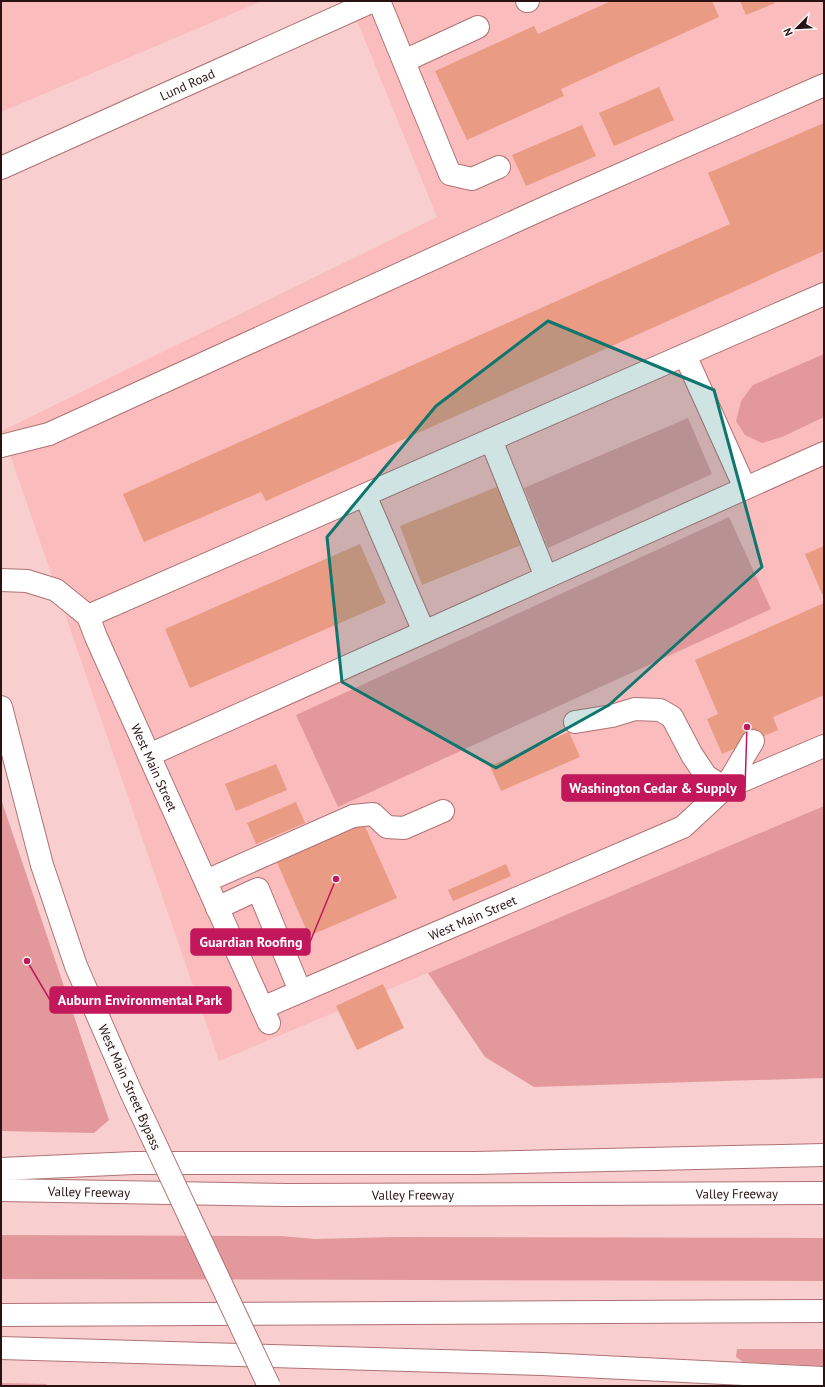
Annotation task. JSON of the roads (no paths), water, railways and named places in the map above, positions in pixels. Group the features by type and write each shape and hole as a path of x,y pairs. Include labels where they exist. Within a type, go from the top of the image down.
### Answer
{"main road":[{"name":"Lund Road","path":"1,168 373,1"},
{"path":"379,1 450,174 472,179 499,167"},
{"path":"404,61 478,27"},
{"path":"1,446 50,434 542,209 824,85"},
{"path":"1,580 27,581 56,590 88,616 824,294"},
{"path":"686,355 745,488"},
{"path":"491,440 546,577"},
{"path":"149,755 824,453"},
{"path":"365,495 424,632"},
{"name":"West Main Street","path":"88,616 96,637 265,1015 300,992 682,827 725,788"},
{"name":"West Main Street Bypass","path":"1,707 42,865 76,966 131,1092 269,1386"},
{"path":"575,722 612,716 635,709 660,710 672,717 692,755 706,776 725,788"},
{"path":"725,788 752,741"},
{"path":"725,788 824,746"},
{"path":"206,881 353,816 373,814 386,827 404,828 443,811"},
{"path":"217,908 258,889 300,992"},
{"path":"1,1169 134,1163 476,1163 824,1155"},
{"name":"Valley Freeway","path":"1,1190 288,1195 824,1193"},
{"path":"1,1315 824,1311"},
{"path":"1,1348 534,1364 824,1378"}],"place":[{"name":"Washington Cedar & Supply","path":"747,727"},
{"name":"Guardian Roofing","path":"336,879"},
{"name":"Auburn Environmental Park","path":"27,961"}]}
